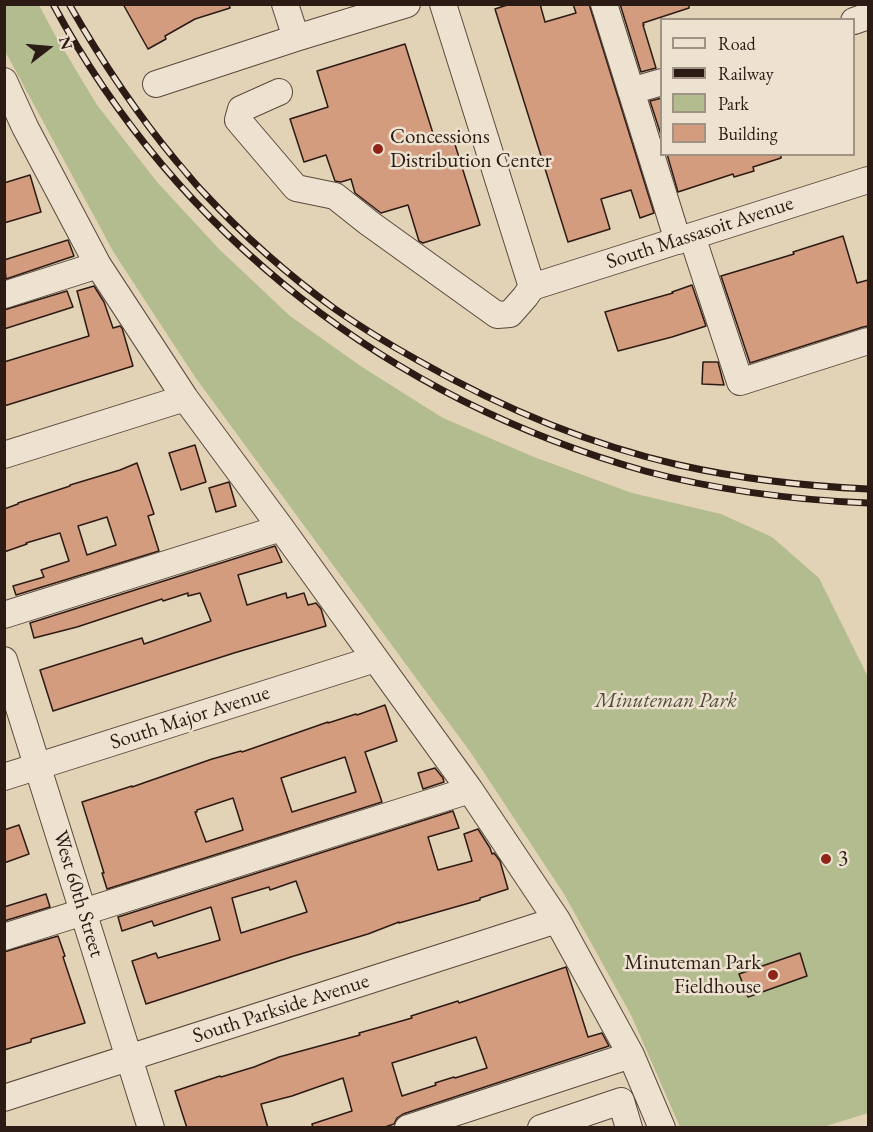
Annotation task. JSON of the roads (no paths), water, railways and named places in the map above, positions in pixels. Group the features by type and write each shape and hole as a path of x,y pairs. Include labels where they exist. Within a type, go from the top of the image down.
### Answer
{"street":[{"path":"285,4 296,38"},
{"path":"156,84 407,4"},
{"path":"279,92 241,109 238,120 296,188 335,196 497,315 510,314 532,287 443,4"},
{"path":"604,4 631,91 740,382 868,341"},
{"path":"4,81 15,130 98,265 185,398 470,790 557,920 631,1055 662,1128"},
{"path":"631,91 660,83"},
{"name":"South Massasoit Avenue","path":"532,287 868,180"},
{"path":"4,295 98,265"},
{"path":"4,455 185,398"},
{"path":"4,615 281,528"},
{"name":"South Major Avenue","path":"4,777 375,659"},
{"name":"West 60th Street","path":"4,660 151,1128"},
{"path":"4,937 470,790"},
{"name":"South Parkside Avenue","path":"4,1098 557,920"},
{"path":"408,1128 631,1055"},
{"path":"541,1128 621,1101 629,1128"}],"railway":[{"path":"53,4 104,88 163,165 229,235 301,298 379,353 463,401 552,440 645,471 700,484 756,493 868,503"},
{"path":"69,4 106,66 133,105 200,189 266,254 317,296 376,336 450,378 513,409 611,446 679,465 749,478 868,489"}],"place":[{"name":"Concessions Distribution Center","path":"378,149"},
{"name":"3","path":"826,859"},
{"name":"Minuteman Park Fieldhouse","path":"773,975"}],"park label":[{"name":"Minuteman Park","path":"666,701"}]}
